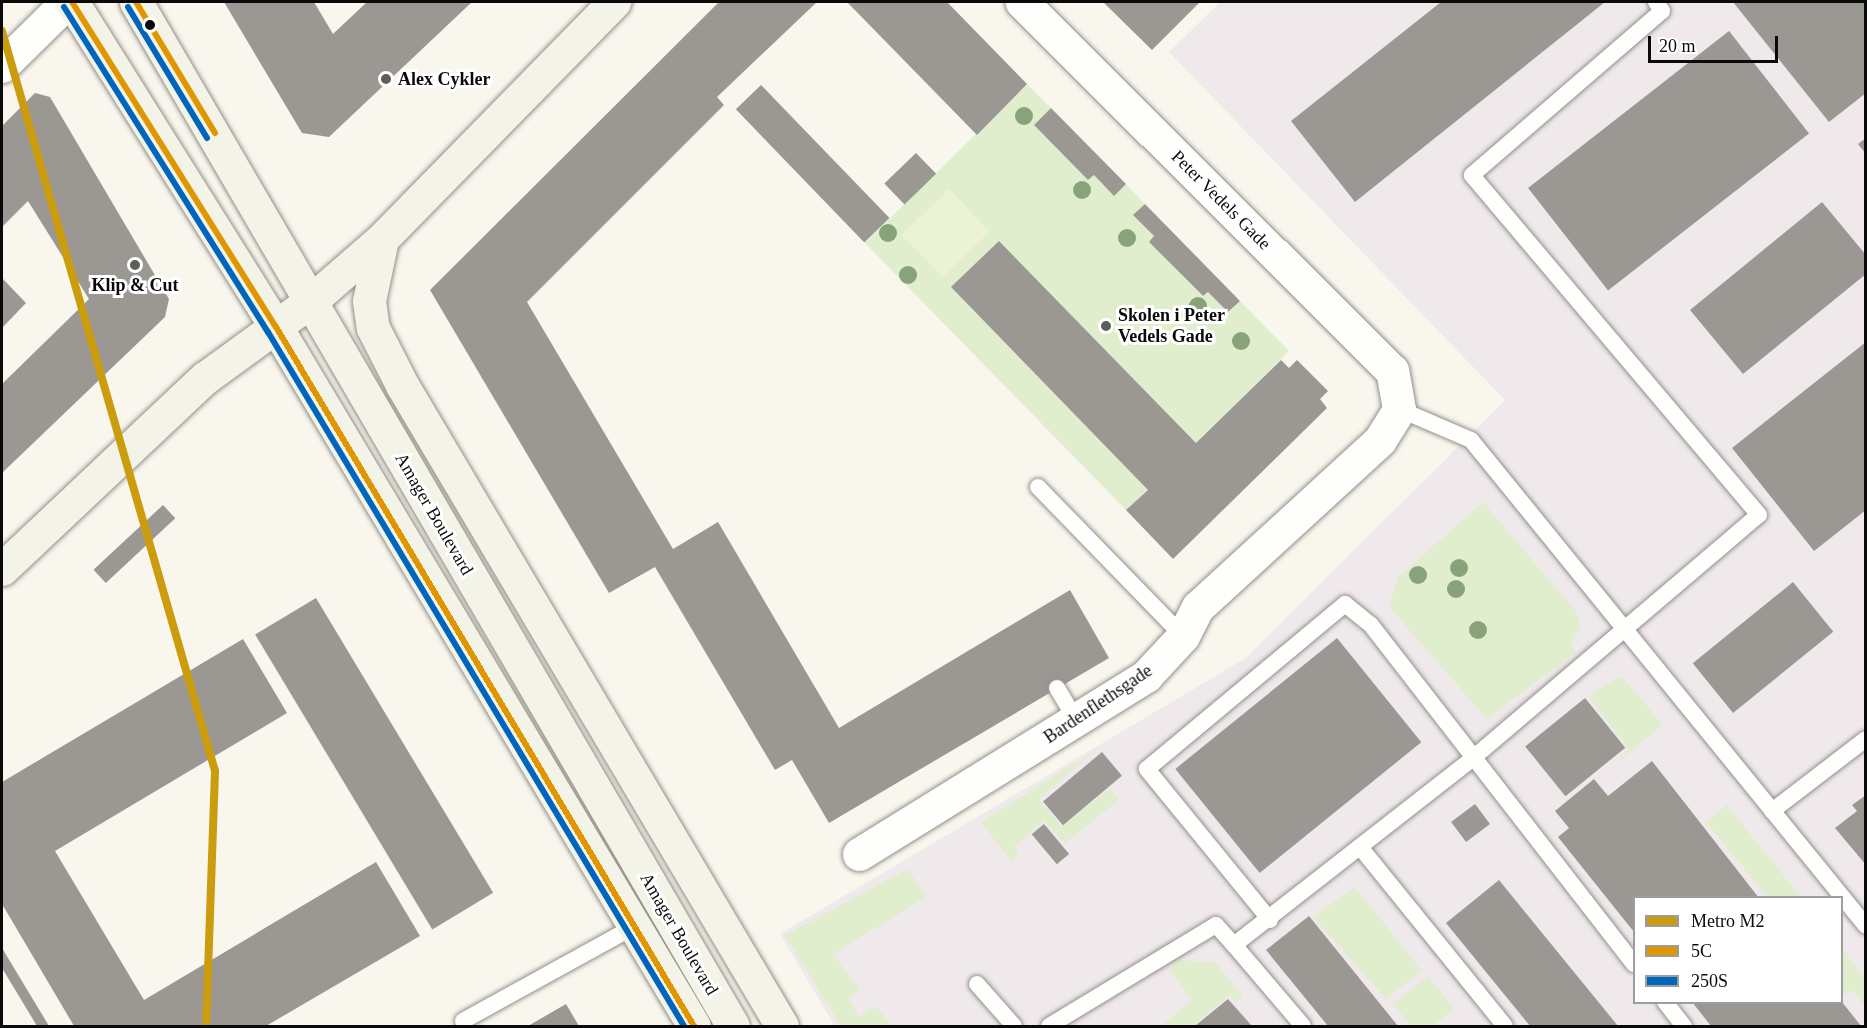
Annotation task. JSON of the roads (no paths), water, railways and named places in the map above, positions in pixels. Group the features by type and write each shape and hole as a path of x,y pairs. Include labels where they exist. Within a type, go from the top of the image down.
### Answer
{"street":[{"path":"2,66 70,2"},
{"name":"Amager Boulevard","path":"70,2 276,327 637,925 693,1026"},
{"name":"Amager Boulevard","path":"136,2 312,300 733,1026"},
{"path":"2,569 171,408 312,300 382,239 614,2"},
{"name":"Peter Vedels Gade","path":"1022,2 1392,371 1399,409"},
{"path":"382,239 369,301 374,327 402,385 782,1026"},
{"name":"Bardenflethsgade","path":"859,854 1077,721 1146,676 1183,636 1198,607 1380,440 1399,409"}],"lane":[{"path":"1234,945 1270,920 1627,632 1759,515 1472,175 1662,11 1656,2"},
{"path":"1399,409 1471,440 1841,896"},
{"path":"1038,487 1183,636"},
{"path":"1270,920 1147,769 1345,604 1371,625 1633,961"},
{"path":"1057,688 1077,721"},
{"path":"1772,811 1866,739"},
{"path":"1360,848 1505,1026"},
{"path":"1843,899 1866,927"},
{"path":"463,1021 637,925"},
{"path":"1049,1026 1216,925 1303,1026"},
{"path":"977,984 1014,1026"},
{"path":"1667,1004 1684,1026"}],"metro line":[{"name":"M2","path":"2,31 215,771 206,1026"}],"place":[{"name":"Alex Cykler","path":"386,79"},
{"name":"Klip & Cut","path":"135,265"},
{"name":"Skolen i Peter Vedels Gade","path":"1106,326"}]}
